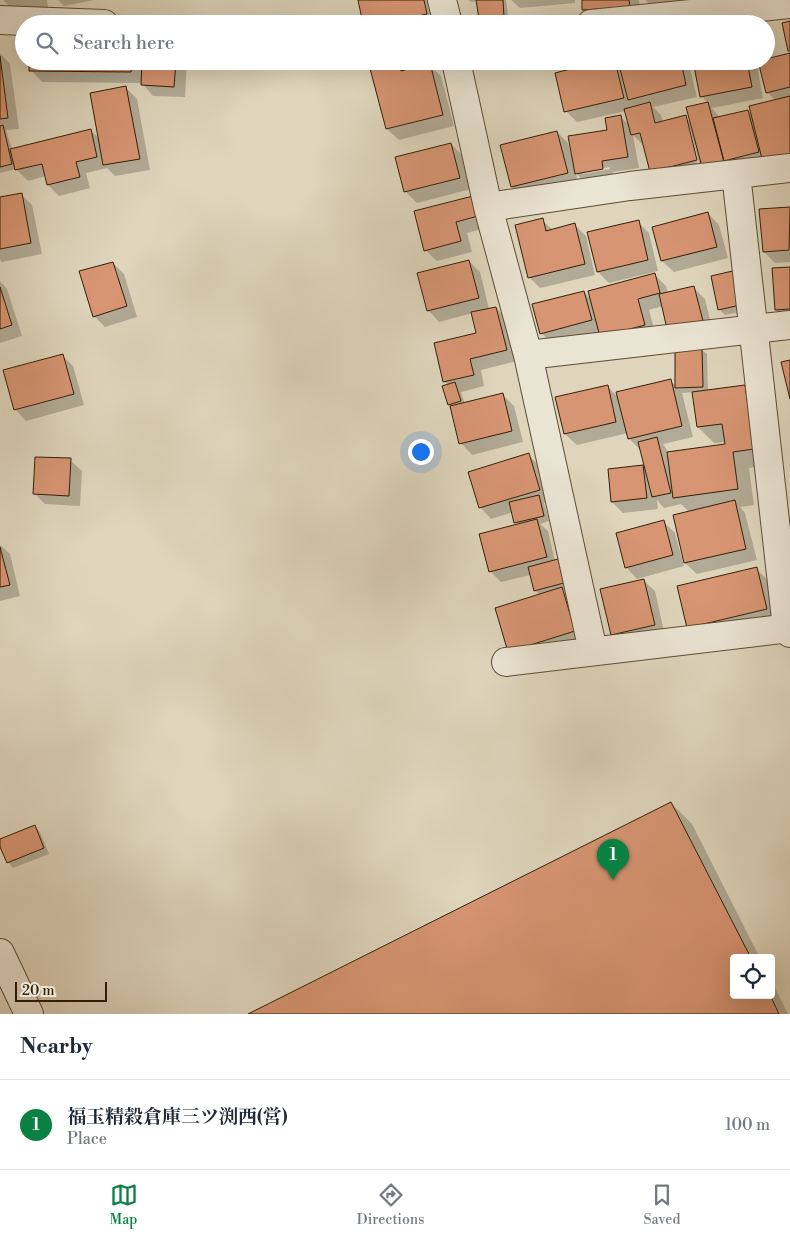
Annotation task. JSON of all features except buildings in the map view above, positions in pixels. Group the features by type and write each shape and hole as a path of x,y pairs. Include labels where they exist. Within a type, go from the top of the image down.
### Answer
{"street":[{"path":"442,0 446,15"},
{"path":"681,15 790,4"},
{"path":"0,20 15,21"},
{"path":"458,70 488,207 528,356 593,651"},
{"path":"488,207 630,186 790,168"},
{"path":"506,662 789,630 779,476 753,329 736,174"},
{"path":"528,356 790,325"},
{"path":"0,953 29,1014"}],"place":[{"name":"福玉精穀倉庫三ツ渕西(営)","path":"613,880"}]}
